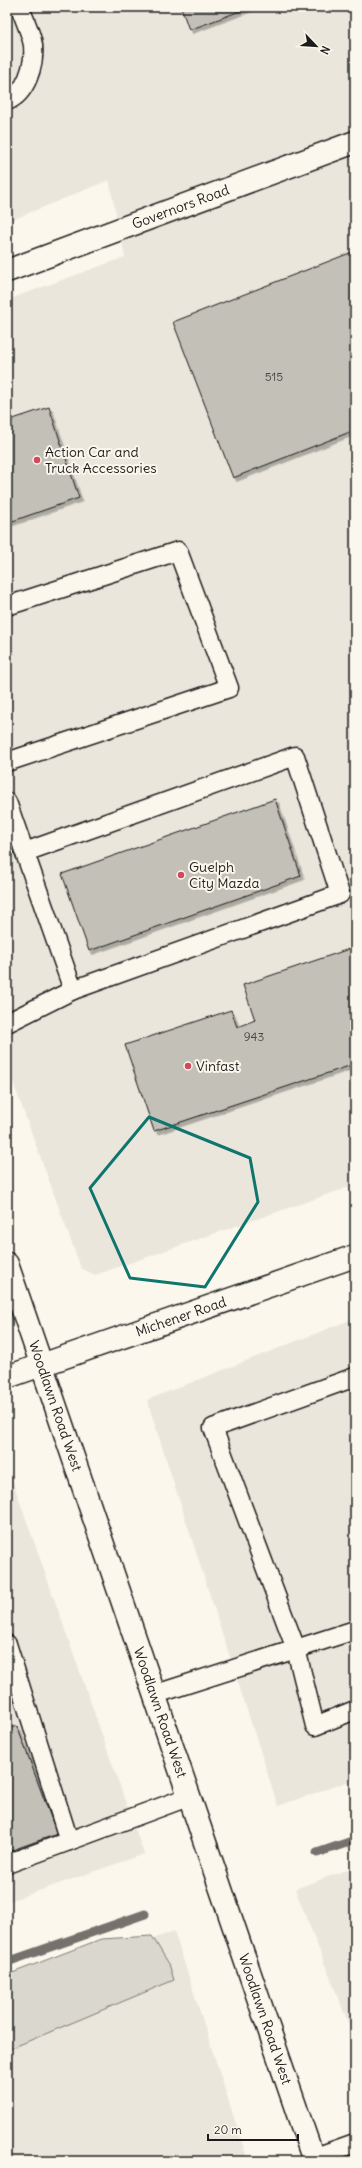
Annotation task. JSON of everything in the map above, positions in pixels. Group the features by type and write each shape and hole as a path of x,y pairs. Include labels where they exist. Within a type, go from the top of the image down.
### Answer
{"main road":[{"name":"Governors Road","path":"7,271 355,142"},
{"name":"Michener Road","path":"7,1377 355,1256"},
{"name":"Woodlawn Road West","path":"7,1264 313,2160"}],"lane":[{"path":"7,101 16,98 29,77 33,46 20,7"},
{"path":"7,606 178,551 229,688 7,762"},
{"path":"7,1023 73,990 340,894 295,756 25,852"},
{"path":"7,802 73,990"},
{"path":"355,1377 213,1428 296,1649 315,1726 355,1710"},
{"path":"153,1695 355,1630"},
{"path":"7,1644 11,1672 69,1841"},
{"path":"7,1864 188,1797"},
{"path":"313,2160 355,2142"}],"highlighted area":[{"path":"149,1117 250,1158 258,1202 205,1287 130,1278 90,1188"}],"shaded area":[{"path":"7,7 355,7 355,1185 95,1275 81,1268 7,1066 7,300 125,257 109,180 7,222"},
{"path":"355,1318 355,1779 278,1806 147,1400"},
{"path":"7,1465 144,1854 7,1902"},
{"path":"355,1867 355,2040 295,1889"},
{"path":"174,1931 248,2161 7,2161 7,1994"},
{"path":"152,1936 169,1964 174,1980 7,2050 7,1975 101,1939"}],"building":[{"path":"181,7 251,7 189,30"},
{"path":"355,251 355,430 233,478 173,322"},
{"name":"Action Car and Truck Accessories","path":"49,407 79,498 7,523 7,421"},
{"name":"Guelph City Mazda","path":"275,799 301,876 89,951 62,874"},
{"path":"355,947 355,1064 154,1131 125,1045 231,1010 237,1027 255,1020 243,985"},
{"path":"17,1726 57,1834 7,1852 7,1741 10,1740 7,1729"}],"waterway":[{"path":"317,1853 355,1840"},
{"path":"7,1962 145,1914"}],"place":[{"name":"Action Car and Truck Accessories","path":"37,460"},
{"name":"Guelph City Mazda","path":"181,875"},
{"name":"Vinfast","path":"188,1066"}]}
